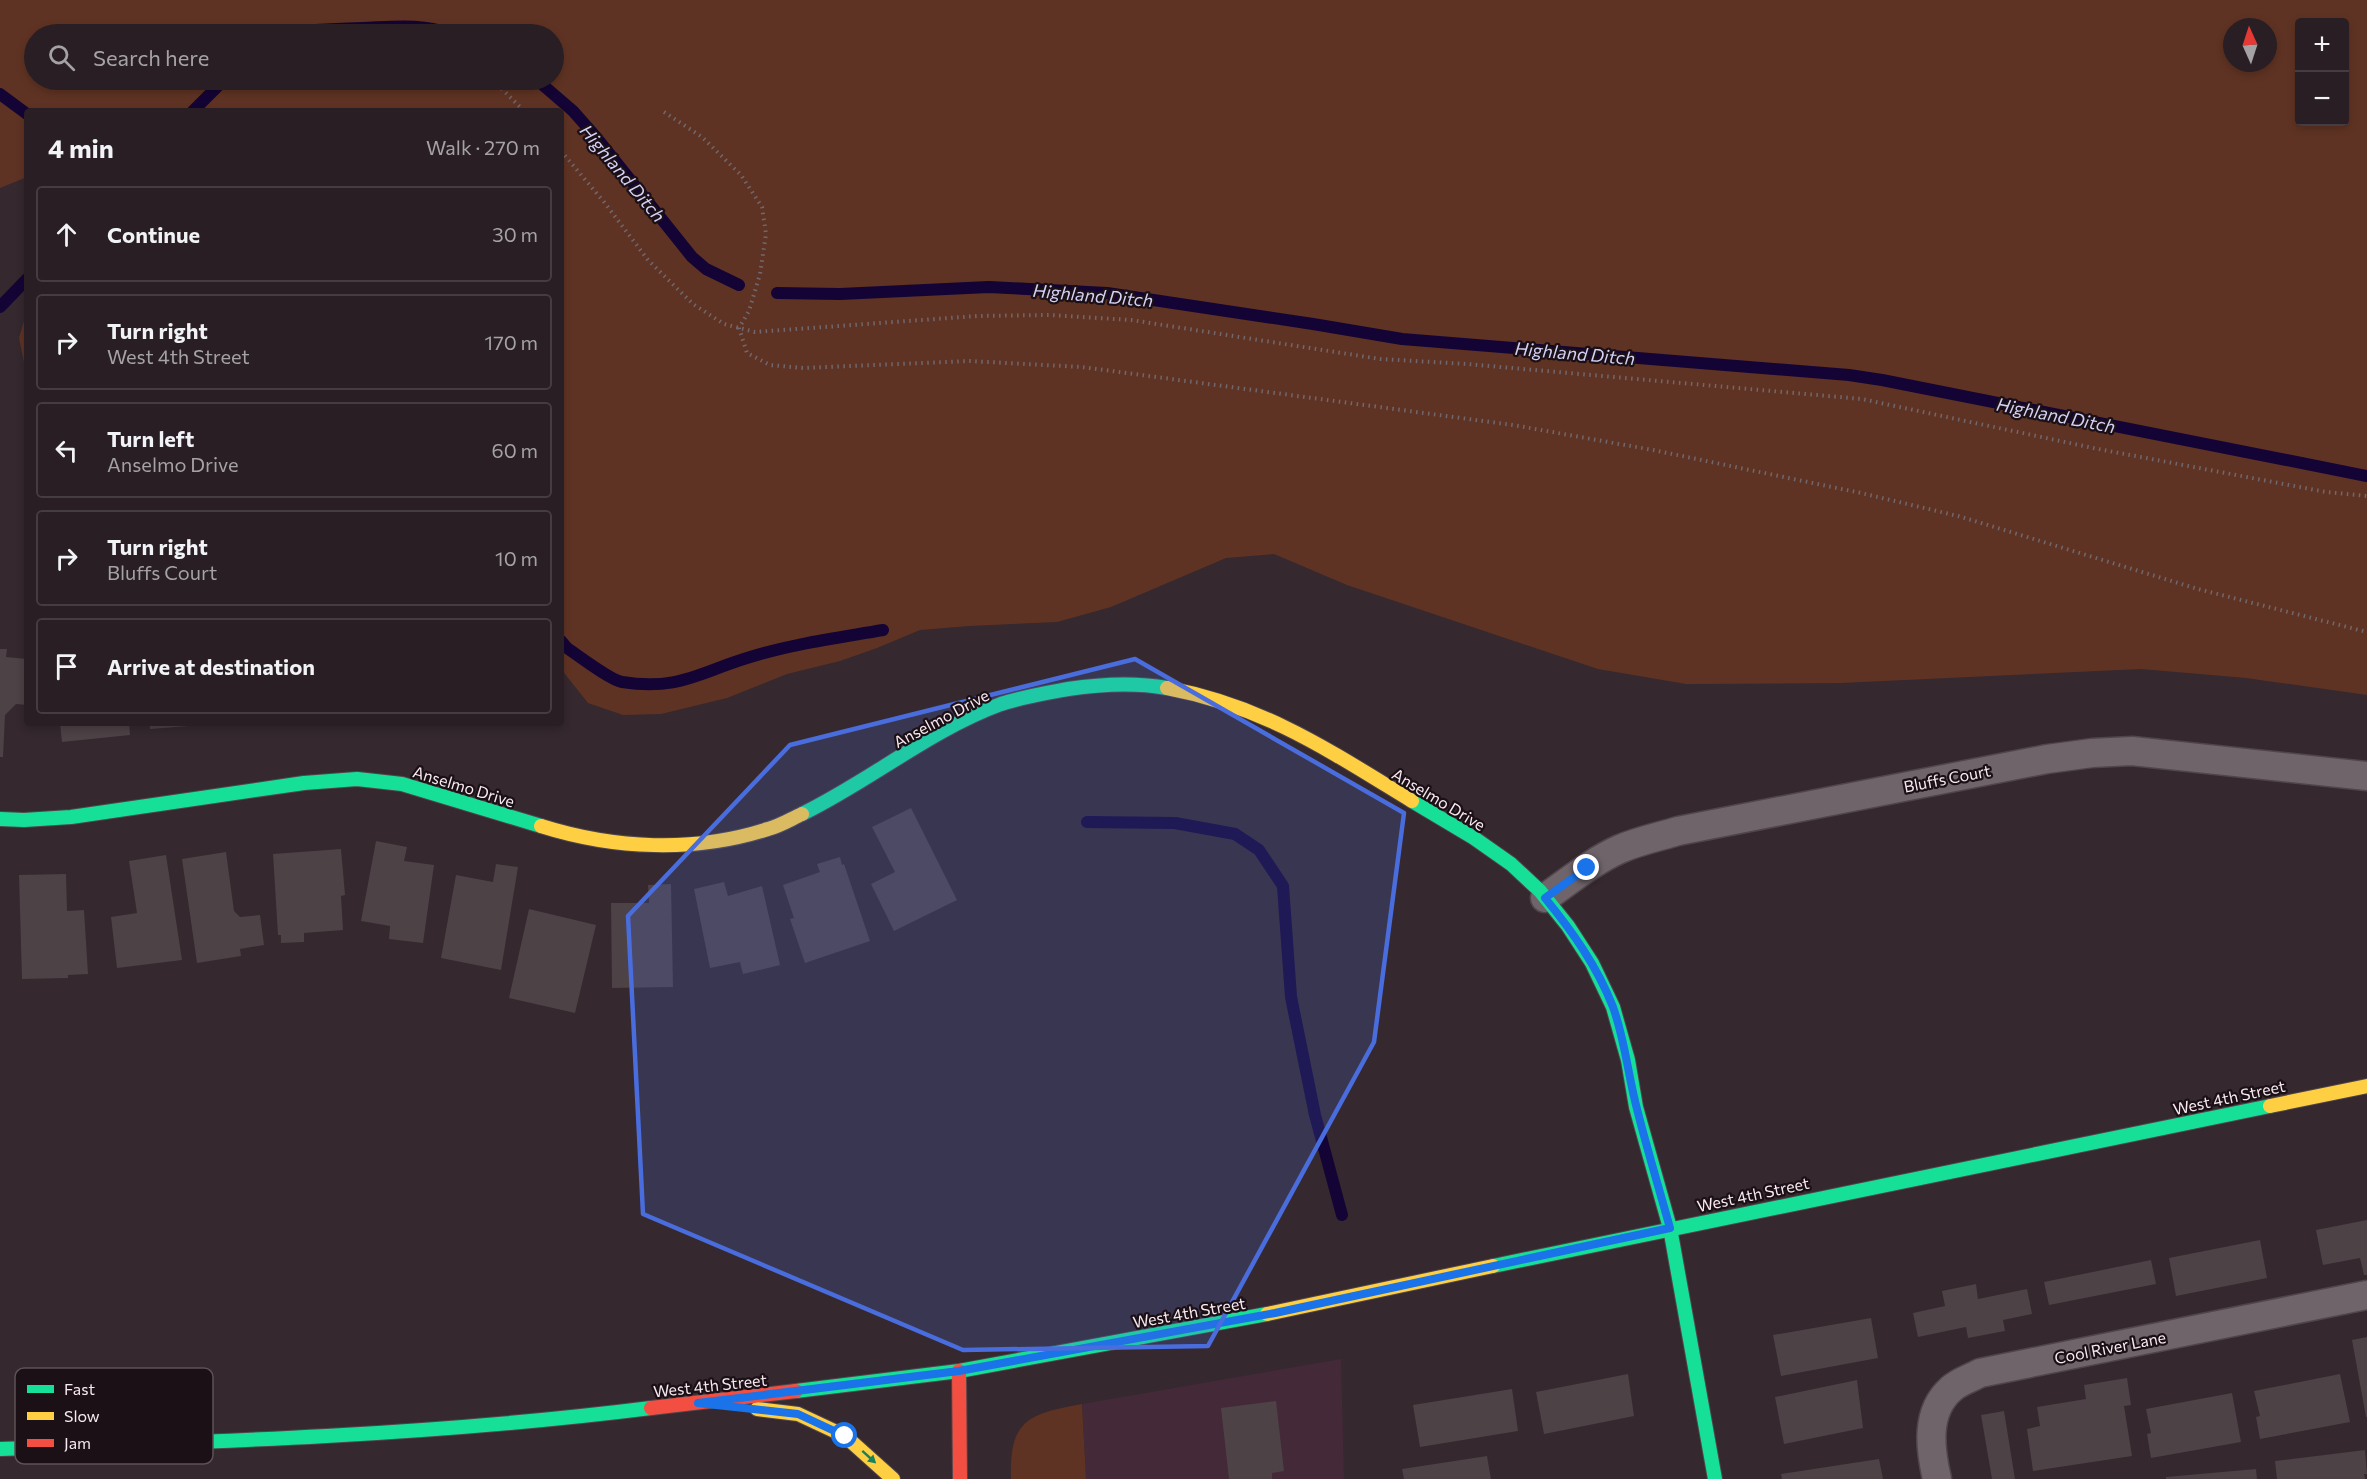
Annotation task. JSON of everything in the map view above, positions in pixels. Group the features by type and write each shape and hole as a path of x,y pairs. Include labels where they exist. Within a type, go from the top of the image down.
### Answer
{"main road":[{"name":"Anselmo Drive","path":"0,819 71,817 304,783 357,779 402,784 563,833 621,844 676,845 721,840 769,829 825,802 958,724 1002,704 1094,685 1147,684 1201,694 1250,710 1301,734 1473,838 1511,864 1545,898 1568,926 1592,963 1612,1006 1628,1060 1636,1107 1670,1228"},
{"name":"West 4th Street","path":"213,1443 420,1431 580,1417 959,1371 1275,1313 1670,1228 2367,1086"},
{"path":"1670,1228 1715,1479"},
{"path":"959,1371 960,1479"},
{"path":"698,1403 798,1414 845,1436 893,1479"},
{"name":"West 4th Street","path":"0,1449 15,1449"}],"street":[{"name":"Bluffs Court","path":"1545,898 1587,868 1618,850 1678,831 2048,759 2092,753 2133,751 2367,776"},
{"name":"Cool River Lane","path":"1936,1479 1930,1436 1937,1408 1951,1388 1980,1373 2367,1295"}],"path":[{"path":"503,90 521,108"},
{"path":"664,112 702,138 741,175 762,207 766,234 760,274 748,311 739,328 747,353 770,365 803,368 969,361 1082,367 1513,425 1653,450 1861,493 1958,516 2198,589 2367,632"},
{"path":"564,155 648,260 693,304 724,324 755,332 997,316 1049,315 1131,320 1380,359 1467,364 1862,399 2092,448 2326,492 2367,496"}],"highlighted area":[{"path":"1135,659 1404,813 1374,1042 1208,1346 963,1350 643,1214 628,916 790,745"}],"shaded area":[{"path":"0,0 2367,0 2367,695 2246,678 2141,669 1841,683 1686,684 1598,669 1347,585 1274,554 1226,558 1111,607 1057,622 920,630 840,661 787,674 727,698 661,714 623,715 588,703 564,673 564,108 24,108 24,178 0,188"},
{"path":"24,321 24,362 19,338"},
{"path":"1341,1359 1344,1479 1086,1479 1082,1404"},
{"path":"1082,1404 1086,1479 1011,1479 1014,1443 1026,1423 1036,1416"}],"building":[{"path":"0,649 7,649 6,657 24,659 24,705 16,704 5,715 3,757 0,757"},
{"path":"60,726 129,726 130,735 62,742"},
{"path":"150,726 189,726 150,729"},
{"path":"911,808 957,900 894,931 871,884 895,872 872,827"},
{"path":"376,841 407,847 404,861 434,865 423,943 389,939 390,926 361,921"},
{"path":"341,849 345,895 341,896 343,930 304,933 304,942 281,943 281,935 278,935 273,854"},
{"path":"226,852 234,911 240,917 260,915 264,945 240,949 241,956 197,963 182,859"},
{"path":"166,855 182,960 117,968 111,917 137,913 129,861"},
{"path":"840,857 870,941 805,963 790,919 794,918 783,885 820,872 817,864"},
{"path":"496,864 518,867 501,970 441,958 456,875 493,882"},
{"path":"66,874 67,911 84,910 88,974 68,975 68,978 22,979 19,875"},
{"path":"724,882 728,896 762,886 780,965 743,974 740,962 710,968 694,889"},
{"path":"671,884 673,987 612,988 611,903 649,903 648,885"},
{"path":"529,909 596,925 575,1013 509,998"},
{"path":"2367,1220 2367,1275 2364,1275 2360,1258 2323,1265 2316,1230"},
{"path":"2260,1240 2267,1278 2176,1296 2169,1258"},
{"path":"2151,1260 2156,1284 2049,1305 2044,1282"},
{"path":"1976,1284 1978,1299 2027,1289 2032,1314 2003,1320 2005,1331 1968,1338 1966,1327 1918,1337 1913,1313 1945,1306 1942,1291"},
{"path":"1871,1318 1878,1358 1781,1376 1773,1335"},
{"path":"2367,1337 2367,1417 2366,1417 2352,1340"},
{"path":"1628,1374 1634,1416 1544,1434 1536,1392"},
{"path":"2340,1374 2350,1422 2260,1439 2256,1417 2260,1416 2254,1391"},
{"path":"2127,1378 2131,1405 2124,1406 2132,1456 2033,1471 2027,1429 2040,1426 2037,1407 2086,1399 2084,1385"},
{"path":"1857,1380 1863,1428 1784,1444 1775,1397"},
{"path":"1512,1389 1518,1431 1420,1447 1413,1405"},
{"path":"2232,1393 2241,1442 2151,1458 2147,1434 2151,1433 2146,1409"},
{"path":"1276,1401 1284,1471 1272,1473 1272,1479 1229,1479 1221,1408"},
{"path":"2004,1411 2015,1479 1992,1479 1981,1415"},
{"path":"2365,1450 2367,1474 2364,1474 2365,1479 2277,1479 2275,1461"},
{"path":"1487,1456 1491,1479 1404,1479 1402,1469"},
{"path":"1879,1459 1883,1479 1782,1479 1781,1474"},
{"path":"2256,1469 2257,1479 2166,1479 2166,1477"}],"waterway":[{"name":"Highland Ditch","path":"196,108 214,90"},
{"name":"Highland Ditch","path":"549,90 573,111 596,137 692,257 706,269 739,285"},
{"path":"0,94 24,112"},
{"name":"Highland Ditch","path":"0,307 24,282"},
{"name":"Highland Ditch","path":"777,293 840,294 989,287 1107,293 1402,339 1849,375 2367,476"},
{"path":"564,644 617,680 658,684 687,679 780,649 883,630"},
{"path":"1087,822 1175,823 1235,834 1259,850 1283,886 1291,997 1315,1115 1342,1215"}],"traffic: fast":[{"path":"802,814 950,728 1001,704 1068,689 1093,686 1130,684 1167,688"},
{"path":"0,819 71,817 304,783 357,779 402,784 541,826"},
{"path":"1412,801 1474,838 1511,864 1540,891 1568,926 1592,963 1613,1007 1628,1060 1636,1107 1670,1228 1715,1479"},
{"path":"1493,1266 2270,1106"},
{"path":"796,1391 959,1371 1267,1314"},
{"path":"213,1441 489,1425 651,1408"},
{"path":"0,1449 15,1448"}],"traffic: slow":[{"path":"1167,688 1202,696 1266,718 1324,748 1412,801"},
{"path":"541,826 597,840 683,845 740,837 772,828 802,814"},
{"path":"2270,1106 2367,1086"},
{"path":"1267,1314 1493,1266"},
{"path":"757,1409 798,1414 845,1436 893,1479"}],"traffic: jam":[{"path":"959,1371 960,1479"},
{"path":"651,1408 796,1391"}],"route":[{"path":"845,1436 798,1414 698,1403 959,1371 1275,1313 1670,1228 1636,1107 1628,1060 1612,1006 1592,963 1568,926 1545,898 1587,868"}]}
